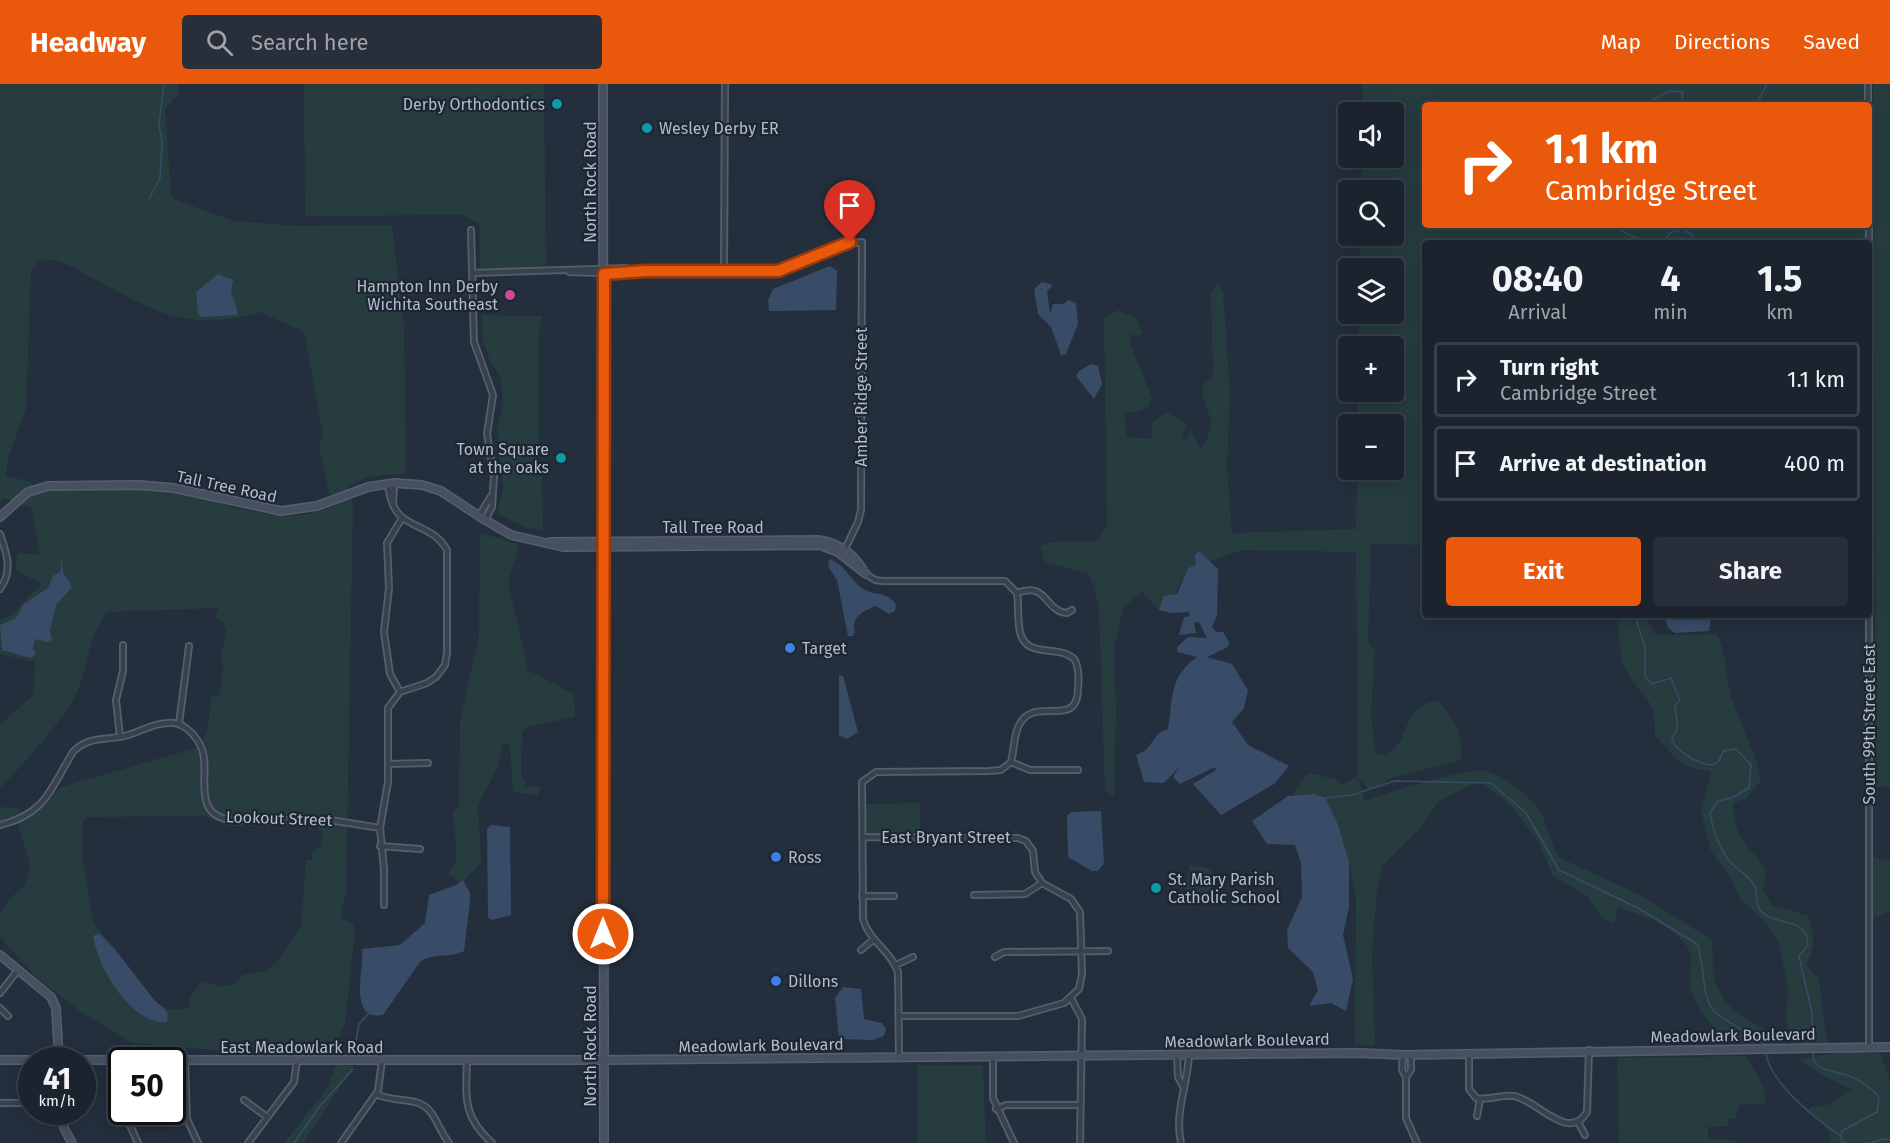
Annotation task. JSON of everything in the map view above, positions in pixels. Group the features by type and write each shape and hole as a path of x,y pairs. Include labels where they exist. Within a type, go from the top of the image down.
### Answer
{"street":[{"name":"North Rock Road","path":"603,84 604,1143"},
{"path":"472,273 604,272 626,268 634,271 724,270 724,84"},
{"path":"1868,84 1868,102"},
{"path":"471,230 474,342 494,394 488,434 494,476 493,494 482,518"},
{"name":"Amber Ridge Street","path":"724,270 787,269 839,245 861,242 861,510 858,522 844,549"},
{"path":"384,905 384,868 380,828 386,797 388,708 399,692 427,683 436,677 445,665 447,653 447,550 438,539 402,518 393,505 391,483"},
{"name":"Tall Tree Road","path":"0,517 28,492 48,486 140,485 174,488 281,511 317,506 368,487 391,483 422,485 441,491 512,535 563,547 603,544 818,540 837,544 844,549"},
{"path":"399,692 387,664 384,632 389,588 387,543 402,518"},
{"path":"0,534 8,568 6,579 0,589"},
{"name":"Tall Tree Road","path":"603,544 820,545 838,552 875,580 999,579 1011,584 1017,593"},
{"path":"844,549 866,574"},
{"path":"899,1057 896,965 873,939 863,919 862,785 867,774 876,772 989,771 1001,770 1011,762 1017,730 1023,719 1038,711 1069,709 1076,701 1078,689 1078,666 1074,657 1063,652 1033,648 1023,640 1019,630 1017,593 1027,590 1038,591 1054,609 1067,613 1072,610"},
{"name":"South 99th Street East","path":"1869,618 1869,1047"},
{"path":"120,737 116,702 123,671 123,645"},
{"path":"0,825 19,820 36,810 73,752 81,745 101,738 120,737 159,724 179,724 189,646"},
{"name":"Lookout Street","path":"179,724 190,731 203,752 204,791 210,808 219,816 233,820 330,820 380,828"},
{"path":"1011,762 1030,770 1078,770"},
{"path":"388,764 428,763"},
{"name":"East Bryant Street","path":"862,837 1013,837 1028,844"},
{"path":"898,1016 1018,1016 1071,998 1082,980 1082,922 1078,908 1071,899 1042,883 1036,874 1034,855 1028,844 1034,840"},
{"path":"380,846 420,849"},
{"path":"974,895 1026,894 1042,883"},
{"path":"862,896 894,896"},
{"path":"861,950 873,939"},
{"path":"995,957 1004,952 1107,951"},
{"path":"0,955 44,989 55,1003 58,1047"},
{"path":"896,965 913,957"},
{"path":"0,993 18,970"},
{"path":"1071,998 1082,1018 1080,1143"},
{"path":"0,1008 8,1016"},
{"name":"Meadowlark Boulevard","path":"603,1060 1411,1054 1890,1047"},
{"path":"1469,1053 1469,1089 1480,1099 1517,1097 1530,1102 1562,1123 1578,1122 1585,1116 1588,1107 1588,1050"},
{"path":"1177,1054 1178,1077 1184,1088"},
{"path":"1181,1143 1177,1122 1184,1088 1189,1076 1189,1054"},
{"path":"1402,1054 1402,1070 1406,1077 1406,1118 1417,1143"},
{"path":"1406,1077 1411,1070 1411,1054"},
{"path":"993,1056 993,1098 996,1109 1014,1143"},
{"name":"East Meadowlark Road","path":"0,1060 18,1060"},
{"name":"East Meadowlark Road","path":"186,1060 603,1060"},
{"path":"248,1143 296,1077 297,1060"},
{"path":"343,1142 376,1094 381,1083 382,1060"},
{"path":"467,1060 468,1108 473,1123 492,1143"},
{"path":"186,1088 187,1117 198,1143"},
{"path":"376,1094 388,1100 422,1104 433,1116 448,1143"},
{"path":"1477,1116 1480,1099"},
{"path":"244,1100 267,1117"},
{"path":"0,1103 18,1103"},
{"path":"996,1109 1006,1105 1080,1105"},
{"path":"1578,1122 1585,1135"},
{"path":"63,1125 72,1143"},
{"path":"130,1125 138,1143"}],"green space":[{"path":"0,84 177,84 179,94 165,108 171,194 175,200 234,221 298,226 392,225 404,326 406,474 372,476 347,486 353,504 346,894 341,911 343,919 353,924 355,931 345,1023 338,1041 214,1050 132,1043 80,1011 36,977 0,937 0,913 9,899 25,886 30,865 18,824 0,828 0,807 16,808 27,815 61,787 199,747 208,728 212,696 219,695 224,664 220,663 226,631 223,622 215,618 218,608 107,612 92,641 80,684 70,705 41,743 0,788 0,725 33,695 35,662 0,654 0,620 11,615 42,583 16,571 17,554 40,554 31,508 4,498 0,501","holes":["45,259 59,261 155,310 174,316 193,320 213,320 259,312 300,330 305,336 323,435 319,448 332,507 312,513 273,515 174,493 140,489 105,487 36,493 31,482 6,476 8,458 26,409 31,270 38,262","205,816 227,826 315,826 322,831 321,846 312,853 312,860 306,860 301,925 277,962 266,971 243,975 232,985 220,987 202,981 190,997 189,1008 165,1010 147,993 93,922 83,861 83,821 87,817"]},
{"path":"304,84 544,84 546,271 480,271 479,223 462,215 305,216"},
{"path":"1362,84 1864,84 1864,102 1422,102 1422,228 1865,228 1865,240 1422,240 1422,545 1371,544 1368,642 1375,651 1371,713 1375,753 1385,756 1395,748 1417,709 1437,701 1453,720 1462,751 1461,760 1394,777 1370,790 1359,779 1364,801 1461,773 1486,771 1501,777 1537,807 1546,823 1558,857 1642,896 1710,939 1713,951 1713,971 1722,995 1729,1005 1747,1020 1781,1037 1782,1045 1749,1045 1729,1037 1711,1024 1693,996 1690,986 1691,954 1686,945 1672,931 1655,921 1618,908 1614,923 1603,919 1587,896 1553,876 1539,843 1519,816 1502,798 1479,781 1440,800 1420,828 1382,866 1377,892 1372,953 1375,1045 1355,1045 1356,898 1349,862 1314,794 1294,796 1295,789 1308,773 1335,779 1341,785 1358,776 1356,552 1243,550 1188,568 1172,600 1159,610 1142,592 1123,608 1114,649 1116,713 1114,796 1105,790 1099,609 1094,586 1087,573 1045,562 1040,546 1051,542 1097,541 1107,526 1104,318 1118,310 1137,319 1143,334 1134,336 1129,333 1131,346 1152,398 1145,408 1124,414 1127,437 1151,439 1153,422 1166,412 1187,424 1181,438 1186,440 1190,429 1201,450 1211,422 1202,388 1213,373 1211,292 1217,284 1223,292 1230,393 1227,467 1232,533 1356,529 1357,480 1404,480 1404,414 1358,414 1358,402 1404,402 1404,336 1359,336 1359,324 1404,324 1404,258 1360,258 1360,246 1404,246 1404,180 1361,180 1361,168 1404,168 1404,102 1362,102"},
{"path":"1873,84 1890,84 1890,787 1876,787"},
{"path":"482,315 542,316 539,333 539,460 542,478 543,530 525,527 497,514 503,487 497,430 503,403 500,375 490,361 482,338"},
{"path":"480,533 519,544 508,582 528,670 574,694 575,717 531,726 522,731 521,773 526,786 541,787 537,796 513,791 510,745 503,744 496,771 478,805 481,862 463,882 449,875 457,859 453,812 459,806 460,720 479,636"},
{"path":"1616,618 1648,618 1649,625 1656,635 1716,634 1723,653 1732,700 1755,757 1761,781 1745,799 1733,803 1736,824 1740,836 1763,866 1765,881 1763,891 1772,905 1808,916 1813,941 1806,965 1819,978 1827,1044 1791,1045 1786,1017 1788,991 1780,947 1769,926 1741,900 1728,874 1711,851 1701,810 1711,772 1684,766 1655,736 1655,721 1650,703 1635,685 1624,666"},
{"path":"920,803 920,834 868,834 865,831 865,804"},
{"path":"1869,856 1890,861 1890,911 1872,919"},
{"path":"1190,865 1210,869 1214,876 1211,895 1185,890"},
{"path":"1852,1050 1881,1054 1890,1081 1890,1143 1831,1143 1829,1131 1808,1108 1831,1104 1851,1089 1815,1071 1800,1059"},
{"path":"1746,1056 1762,1084 1766,1103 1740,1105 1735,1119 1729,1119 1728,1126 1708,1127 1708,1139 1734,1140 1736,1143 1619,1143 1617,1058"},
{"path":"336,1065 354,1066 303,1143 284,1143 327,1089"},
{"path":"917,1065 983,1065 986,1143 918,1143"}],"water":[{"path":"830,266 837,271 836,310 769,311 768,300 773,289"},
{"path":"218,274 233,280 231,292 237,315 201,317 198,314 196,292"},
{"path":"1042,282 1053,285 1047,291 1050,314 1053,304 1064,304 1068,300 1076,303 1078,324 1066,354 1061,355 1051,327 1038,314 1034,289"},
{"path":"1091,364 1098,366 1102,384 1094,399 1076,376 1079,371"},
{"path":"1199,551 1218,569 1217,616 1212,627 1216,632 1223,632 1229,642 1228,647 1207,657 1232,664 1248,690 1244,708 1232,722 1248,745 1289,766 1274,784 1221,815 1193,784 1216,770 1215,767 1180,784 1173,777 1180,766 1164,783 1144,782 1136,755 1146,750 1159,733 1168,729 1177,680 1181,672 1197,657 1178,652 1177,647 1188,637 1207,638 1199,622 1194,623 1196,633 1179,635 1184,617 1190,616 1189,612 1171,613 1159,610 1164,596 1177,594 1188,568 1196,565 1195,555"},
{"path":"61,553 63,572 72,587 56,605 50,631 52,640 47,642 35,639 33,648 36,654 31,658 2,650 0,625 15,619 24,604 48,588 53,576 61,571"},
{"path":"829,559 839,564 866,591 884,595 892,600 896,604 895,611 889,614 876,606 867,610 856,618 855,632 853,636 848,636 837,580 828,566"},
{"path":"1665,618 1711,618 1709,631 1675,633 1668,628"},
{"path":"839,675 843,676 858,732 847,739 839,735"},
{"path":"1314,794 1325,798 1338,825 1349,862 1349,907 1343,935 1353,979 1346,1011 1331,1003 1309,1006 1318,990 1313,972 1288,948 1287,930 1302,897 1301,863 1295,845 1267,844 1252,821 1288,796"},
{"path":"1101,811 1104,863 1098,871 1092,871 1068,857 1067,816 1071,812"},
{"path":"491,825 510,827 511,915 491,920 488,917 487,829"},
{"path":"463,880 470,893 464,951 453,955 430,957 420,962 383,1015 372,1015 365,1010 360,992 362,949 400,945 425,923 429,895"},
{"path":"99,933 114,948 155,1001 165,1009 168,1015 167,1022 154,1020 141,1014 118,992 96,949 93,936"},
{"path":"843,987 861,989 864,1019 882,1023 886,1029 884,1036 873,1040 839,1039 835,998"}],"waterway":[{"path":"149,199 160,178 162,143 159,124 164,84"},
{"path":"1758,102 1767,84"},
{"path":"1654,102 1653,100 1669,91 1683,92 1681,102"},
{"path":"1620,228 1636,238 1647,239 1665,239 1672,232 1682,229 1692,235 1694,240"},
{"path":"1636,618 1645,648 1645,676 1652,684 1671,678 1680,701 1675,705 1677,730 1672,737 1673,742 1683,753 1704,764 1715,764 1723,751 1736,749 1751,765 1749,788 1732,798 1718,801 1710,813 1711,819 1728,860 1753,883 1760,910 1769,917 1797,926 1806,936 1808,945 1799,956 1812,1013 1813,1044"},
{"path":"1325,798 1352,795 1394,781 1491,783 1526,813 1559,870 1638,908 1697,944 1707,998 1714,1011 1765,1044"},
{"path":"354,1051 359,1024 369,1013"},
{"path":"1813,1052 1814,1059 1821,1068 1855,1079 1879,1097 1877,1112 1842,1131 1841,1139 1844,1143"},
{"path":"1766,1053 1769,1064 1785,1088 1841,1136"},
{"path":"294,1143 320,1106 353,1069"},
{"path":"1871,1143 1884,1139 1890,1140"}],"place":[{"name":"Derby Orthodontics","path":"557,104"},
{"name":"Wesley Derby ER","path":"647,128"},
{"name":"Hampton Inn Derby Wichita Southeast","path":"510,295"},
{"name":"Town Square at the oaks","path":"561,458"},
{"name":"Target","path":"790,648"},
{"name":"Ross","path":"776,857"},
{"name":"St. Mary Parish Catholic School","path":"1156,888"},
{"name":"Dillons","path":"776,981"}],"route":[{"path":"603,934 604,274 668,270 778,271 850,242"}]}
